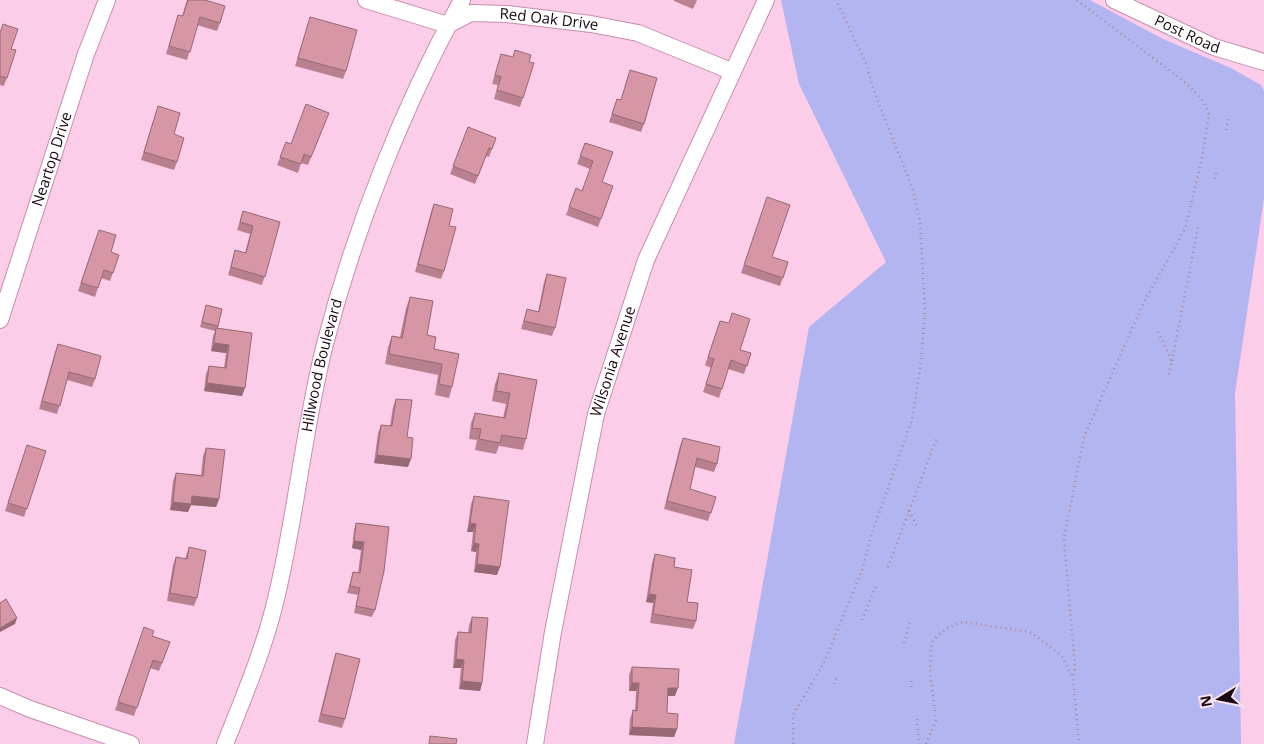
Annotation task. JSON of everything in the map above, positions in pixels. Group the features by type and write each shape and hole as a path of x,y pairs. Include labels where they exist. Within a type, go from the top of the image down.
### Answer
{"street":[{"name":"Neartop Drive","path":"0,320 86,54 107,0"},
{"path":"366,0 448,26"},
{"name":"Hillwood Boulevard","path":"225,744 249,686 274,607 326,344 354,248 403,124 462,0"},
{"name":"Wilsonia Avenue","path":"535,744 553,632 596,414 646,260 731,71 766,0"},
{"name":"Post Road","path":"1114,0 1214,47 1264,62"},
{"name":"Red Oak Drive","path":"448,26 471,13 507,14 591,24 638,33 731,71"},
{"path":"0,696 30,709 131,744"}],"path":[{"path":"793,744 793,715 825,661 862,570 871,536 912,420 921,361 925,312 920,222 913,190 874,91 866,62 836,0"},
{"path":"1077,0 1186,83 1203,101 1208,114 1201,163 1185,229 1143,304 1084,436 1064,538 1076,667 1073,678 1079,744"},
{"path":"1226,130 1229,116"},
{"path":"1215,179 1216,172"},
{"path":"1168,378 1198,227"},
{"path":"1158,332 1172,361"},
{"path":"888,567 937,437"},
{"path":"909,511 918,528"},
{"path":"862,620 876,586"},
{"path":"904,643 910,622"},
{"path":"926,744 936,720 930,673 932,647 934,640 947,628 963,622 1030,632 1062,656 1073,678"},
{"path":"834,684 838,676"},
{"path":"911,681 912,691"},
{"path":"917,719 919,744"}],"shaded area":[{"path":"781,0 1090,0 1163,39 1231,68 1261,85 1264,91 1264,199 1235,393 1241,744 734,744 809,327 886,262 799,84"}],"building":[{"path":"188,0 205,0 225,6 220,23 200,17 190,52 169,46 178,15 183,16"},
{"path":"310,17 357,30 346,71 298,58"},
{"path":"3,24 18,29 11,49 16,50 7,78 0,76 0,33"},
{"path":"515,50 531,55 529,62 534,63 523,98 497,90 501,77 495,75 501,54 513,57"},
{"path":"630,70 657,78 644,124 612,114 617,99 621,100"},
{"path":"306,104 329,113 311,157 304,154 301,164 280,157 286,142 291,144"},
{"path":"158,106 180,113 174,134 184,138 177,162 144,152"},
{"path":"468,127 496,138 492,149 489,148 478,176 453,166"},
{"path":"585,143 613,152 602,182 613,186 601,219 569,207 576,188 582,191 593,161 580,156"},
{"path":"767,197 790,205 772,257 788,262 783,278 744,265"},
{"path":"434,204 453,209 449,226 456,227 444,271 418,264"},
{"path":"243,211 280,222 265,277 231,267 235,250 246,253 253,226 240,222"},
{"path":"99,230 116,235 111,252 119,255 113,273 104,270 98,288 81,283"},
{"path":"547,274 566,278 555,328 524,321 527,309 539,312"},
{"path":"410,297 433,301 427,335 436,337 434,349 459,354 452,387 439,384 442,364 389,354 392,336 402,338"},
{"path":"206,305 222,309 218,326 202,322"},
{"path":"732,313 750,319 740,350 751,353 747,366 731,360 722,389 706,384 714,359 708,357 720,321 729,323"},
{"path":"216,328 252,333 245,388 207,383 209,366 226,368 229,345 214,343"},
{"path":"58,344 101,356 95,379 69,372 60,406 42,401"},
{"path":"499,373 537,380 526,439 502,435 500,443 479,439 481,429 472,428 475,413 505,418 510,393 496,391"},
{"path":"396,399 412,400 407,437 413,438 411,459 377,455 381,425 392,426"},
{"path":"683,438 720,447 717,464 697,458 690,489 716,497 711,513 667,501"},
{"path":"27,445 46,451 27,509 8,503"},
{"path":"206,448 225,450 219,499 192,496 191,504 173,502 176,473 203,476"},
{"path":"474,496 509,501 500,567 477,564 479,544 474,543 476,524 470,523"},
{"path":"356,523 389,527 384,571 375,610 356,606 360,588 350,586 353,572 360,573 364,542 354,541"},
{"path":"189,547 206,551 197,598 170,593 176,557 187,559"},
{"path":"655,554 675,558 674,567 692,570 687,602 698,603 696,621 653,614 656,595 649,594"},
{"path":"6,599 17,618 0,628 0,603"},
{"path":"472,617 488,618 482,683 462,681 464,660 456,659 458,632 471,633"},
{"path":"144,627 154,631 152,636 170,642 162,663 153,660 137,708 118,702"},
{"path":"336,653 360,659 345,719 321,714"},
{"path":"632,667 679,669 678,688 668,688 667,713 678,714 677,729 632,727 633,710 637,711 639,683 632,683"},
{"path":"430,736 457,739 456,744 429,744"}]}
